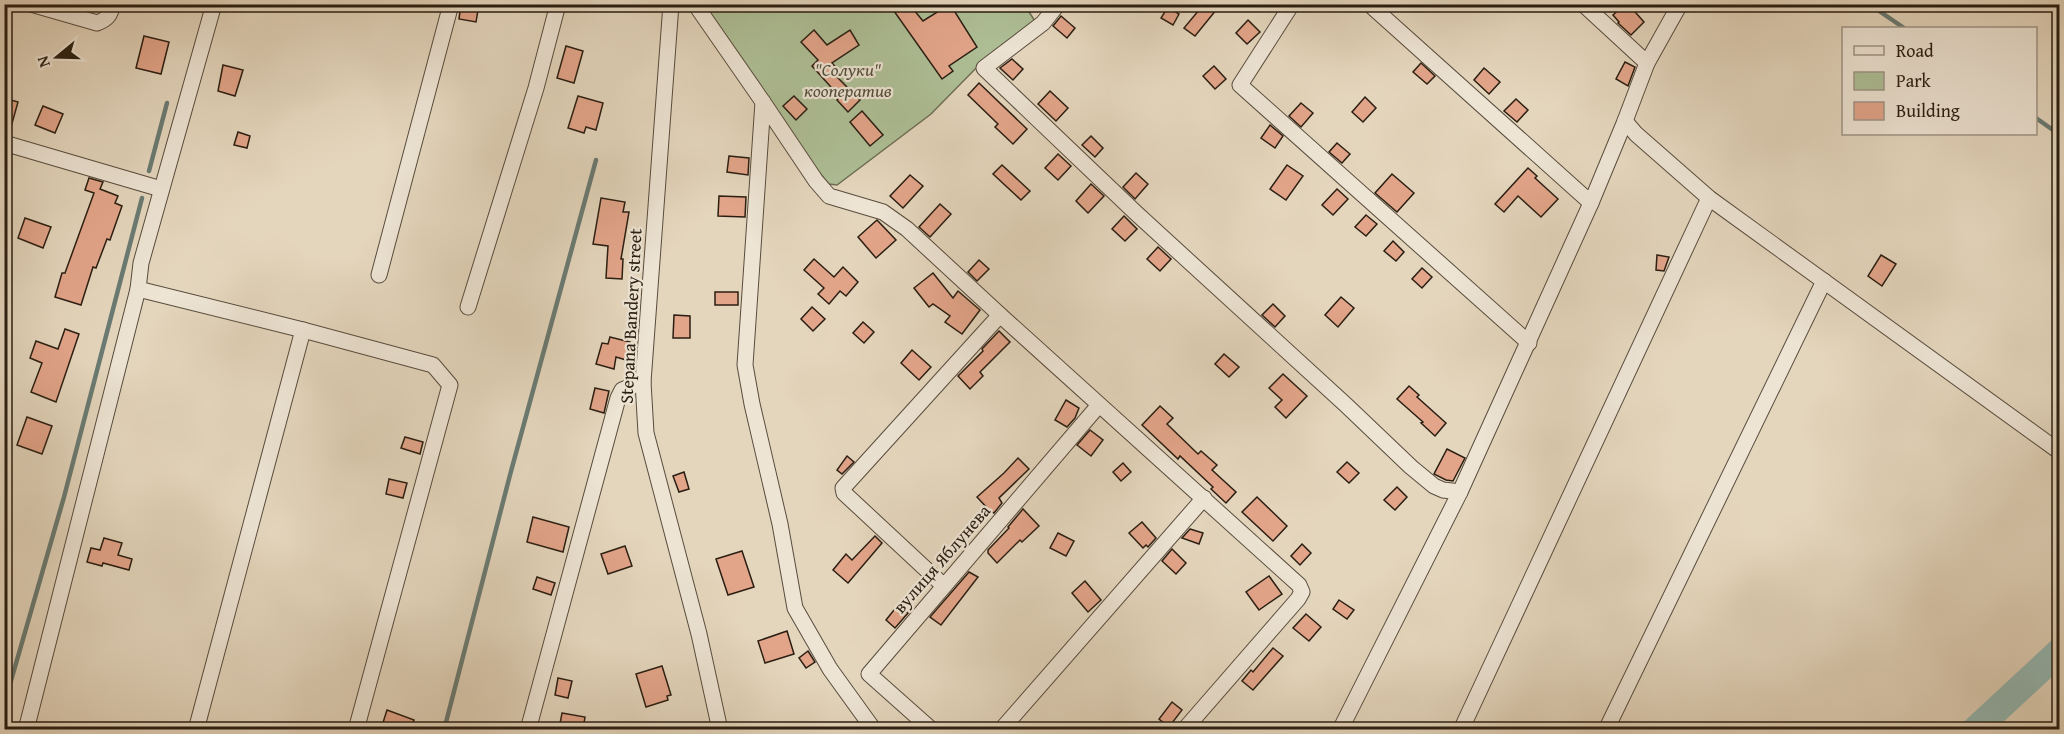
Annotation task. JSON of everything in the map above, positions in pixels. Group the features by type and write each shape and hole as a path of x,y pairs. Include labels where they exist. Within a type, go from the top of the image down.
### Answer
{"street":[{"path":"32,4 97,23 110,16 113,4"},
{"path":"26,729 138,289 141,263 214,4"},
{"path":"379,275 451,4"},
{"path":"468,307 536,88 558,4"},
{"name":"Stepana Bandery street","path":"671,4 643,382 646,433 699,634 720,729"},
{"path":"695,4 816,181 829,196 883,212 899,223 1299,585 1302,592 1298,599 1184,729"},
{"path":"1058,4 1043,23 984,68 1136,213 1411,467 1434,486 1443,490 1460,492"},
{"path":"1292,4 1240,85 1529,343"},
{"path":"1369,4 1591,203"},
{"path":"1583,4 1647,63"},
{"path":"1340,729 1460,492 1591,203 1647,63 1680,4"},
{"path":"763,102 745,365 748,385 780,524 795,608 830,669 874,729"},
{"path":"1625,121 1636,134 1709,198 2060,452"},
{"path":"4,143 161,189"},
{"path":"1461,729 1709,198"},
{"path":"1606,729 1824,281"},
{"path":"138,289 433,365 450,385 356,729"},
{"path":"944,586 844,493 843,488 1000,315"},
{"path":"196,729 303,330"},
{"path":"528,729 618,398 622,390 643,382"},
{"name":"вулиця Яблунева","path":"932,729 869,674 1099,405"},
{"path":"1001,729 1203,498"}],"green space":[{"name":"\"Солуки\" кооператив","path":"1024,4 1035,21 983,61 931,114 837,185 829,184 818,171 700,5"}],"building":[{"path":"461,4 479,4 476,22 459,19"},
{"path":"889,4 909,4 923,21 950,4 977,47 949,66 953,71 942,79"},
{"path":"1204,4 1221,4 1195,36 1184,28"},
{"path":"1628,4 1644,22 1631,35 1613,15"},
{"path":"1168,7 1179,14 1173,25 1161,18"},
{"path":"1061,16 1075,28 1067,38 1053,26"},
{"path":"1248,20 1260,32 1247,44 1236,33"},
{"path":"814,30 827,45 850,30 859,45 832,63 841,73 837,77 860,100 848,112 837,100 840,97 812,66 818,60 801,42"},
{"path":"144,36 169,42 161,74 136,68"},
{"path":"566,46 583,51 574,83 557,78"},
{"path":"1012,59 1023,69 1013,80 1000,68"},
{"path":"1625,62 1635,67 1628,86 1616,79"},
{"path":"1421,63 1435,76 1427,84 1413,72"},
{"path":"223,65 243,70 235,96 218,91"},
{"path":"1214,66 1226,79 1215,89 1203,76"},
{"path":"1484,68 1500,82 1489,94 1474,80"},
{"path":"979,83 1027,129 1013,144 995,127 998,124 968,95"},
{"path":"1050,91 1068,108 1056,121 1038,104"},
{"path":"578,96 603,103 596,130 586,127 584,133 568,128"},
{"path":"794,96 807,109 796,120 783,106"},
{"path":"1365,97 1376,108 1363,122 1352,112"},
{"path":"4,98 18,102 9,134 4,134"},
{"path":"1516,99 1528,110 1517,122 1504,111"},
{"path":"1301,103 1313,113 1301,127 1289,116"},
{"path":"43,106 63,114 55,133 35,125"},
{"path":"862,111 883,135 870,146 850,122"},
{"path":"1270,125 1283,136 1275,148 1261,138"},
{"path":"238,132 250,136 247,148 234,145"},
{"path":"1091,136 1103,148 1095,157 1082,145"},
{"path":"1337,143 1350,154 1342,163 1329,152"},
{"path":"1058,154 1071,166 1058,180 1045,168"},
{"path":"729,156 749,158 748,175 727,172"},
{"path":"1002,165 1030,191 1021,200 993,174"},
{"path":"1287,165 1303,176 1286,200 1270,189"},
{"path":"1528,168 1537,176 1535,178 1558,199 1541,217 1518,196 1504,212 1495,204"},
{"path":"1136,173 1148,184 1135,199 1123,187"},
{"path":"1392,174 1414,193 1397,212 1375,193"},
{"path":"910,175 923,186 903,208 890,196"},
{"path":"89,178 103,182 100,189 118,196 115,203 122,206 110,240 107,239 96,268 93,267 81,305 55,297 62,273 65,273 94,193 85,190"},
{"path":"1091,184 1104,196 1088,213 1076,201"},
{"path":"1337,189 1348,199 1333,215 1322,205"},
{"path":"719,196 746,197 745,217 718,216"},
{"path":"601,198 625,202 623,212 629,212 621,259 623,259 622,279 606,278 608,246 593,244"},
{"path":"940,204 951,214 930,237 919,227"},
{"path":"1366,215 1377,224 1366,236 1355,227"},
{"path":"1124,216 1137,229 1125,241 1112,229"},
{"path":"25,218 51,227 43,248 18,238"},
{"path":"877,220 896,240 876,258 858,237"},
{"path":"1393,241 1404,252 1396,261 1384,251"},
{"path":"1158,247 1171,259 1160,271 1147,259"},
{"path":"1657,255 1669,257 1664,271 1656,270"},
{"path":"1881,255 1896,264 1882,286 1868,276"},
{"path":"814,259 834,277 843,267 858,282 846,296 840,291 829,304 818,294 824,288 804,270"},
{"path":"979,260 989,269 977,281 968,272"},
{"path":"1422,268 1432,277 1422,288 1412,279"},
{"path":"933,273 953,298 958,291 980,310 962,334 945,322 950,316 933,304 929,307 914,288"},
{"path":"715,292 738,292 738,305 715,305"},
{"path":"1341,297 1354,308 1338,327 1325,315"},
{"path":"1273,304 1285,316 1275,327 1262,315"},
{"path":"812,307 825,319 813,331 801,319"},
{"path":"674,315 690,316 690,338 673,338"},
{"path":"863,322 874,332 864,343 853,333"},
{"path":"65,329 79,334 56,402 31,392 42,363 30,358 36,341 58,349"},
{"path":"999,331 1010,342 980,372 983,376 970,389 958,376"},
{"path":"610,337 630,342 626,360 616,357 614,369 596,364 602,343 608,344"},
{"path":"912,350 931,367 919,380 901,363"},
{"path":"1224,354 1239,367 1229,377 1215,364"},
{"path":"1283,374 1307,396 1286,418 1275,407 1282,400 1269,388"},
{"path":"1409,386 1419,395 1417,397 1446,423 1435,436 1397,399"},
{"path":"595,388 609,391 604,413 590,409"},
{"path":"1066,400 1079,408 1075,418 1067,427 1055,420"},
{"path":"1160,406 1173,418 1167,424 1198,454 1201,451 1217,465 1212,470 1236,492 1226,503 1211,489 1213,487 1180,456 1178,459 1142,425"},
{"path":"27,417 52,426 42,454 17,445"},
{"path":"1090,430 1103,440 1091,456 1077,445"},
{"path":"405,437 423,442 420,454 401,448"},
{"path":"1447,449 1465,458 1453,481 1434,474"},
{"path":"847,456 854,462 842,474 837,470"},
{"path":"1018,458 1029,469 999,498 1002,503 994,513 977,497"},
{"path":"1347,462 1359,473 1349,483 1337,472"},
{"path":"1123,463 1131,472 1121,481 1113,472"},
{"path":"684,472 689,489 679,492 673,476"},
{"path":"389,479 407,483 403,498 386,494"},
{"path":"1397,487 1407,497 1395,510 1384,500"},
{"path":"1257,497 1287,526 1273,541 1242,512"},
{"path":"1023,509 1039,526 1022,542 1020,540 997,563 988,550"},
{"path":"533,517 569,527 563,552 527,542"},
{"path":"1142,522 1156,538 1148,547 1146,545 1143,548 1129,533"},
{"path":"1190,529 1203,533 1199,544 1182,538"},
{"path":"1058,533 1074,541 1066,556 1050,548"},
{"path":"875,536 882,543 848,583 833,570 846,554 852,560"},
{"path":"104,538 122,543 118,555 132,559 129,570 103,563 102,566 87,562 91,548 100,550"},
{"path":"1302,544 1311,553 1300,565 1291,556"},
{"path":"625,546 632,566 608,574 601,554"},
{"path":"1172,549 1186,563 1176,574 1162,561"},
{"path":"742,551 754,587 728,595 716,559"},
{"path":"969,572 978,577 941,625 930,617"},
{"path":"1269,576 1282,594 1259,610 1246,592"},
{"path":"537,577 555,583 551,595 533,589"},
{"path":"1085,581 1101,600 1088,612 1072,593"},
{"path":"1339,600 1354,610 1347,619 1333,609"},
{"path":"898,605 908,613 895,628 886,620"},
{"path":"1306,614 1321,627 1309,641 1293,628"},
{"path":"787,631 794,654 765,663 758,641"},
{"path":"1273,648 1283,656 1253,690 1242,681 1251,670 1253,672"},
{"path":"808,651 815,662 806,668 799,658"},
{"path":"662,666 671,695 667,696 668,700 646,707 636,674"},
{"path":"558,678 572,681 568,698 555,695"},
{"path":"1172,702 1182,710 1169,727 1159,719"},
{"path":"387,710 414,720 411,729 381,729"},
{"path":"562,713 585,717 583,729 559,729"}],"waterway":[{"path":"1869,4 1903,27"},
{"path":"149,171 167,103"},
{"path":"2037,119 2060,135"},
{"path":"444,730 510,475 596,160"},
{"path":"4,705 64,497 142,198"},
{"path":"1975,730 2060,651"}]}
